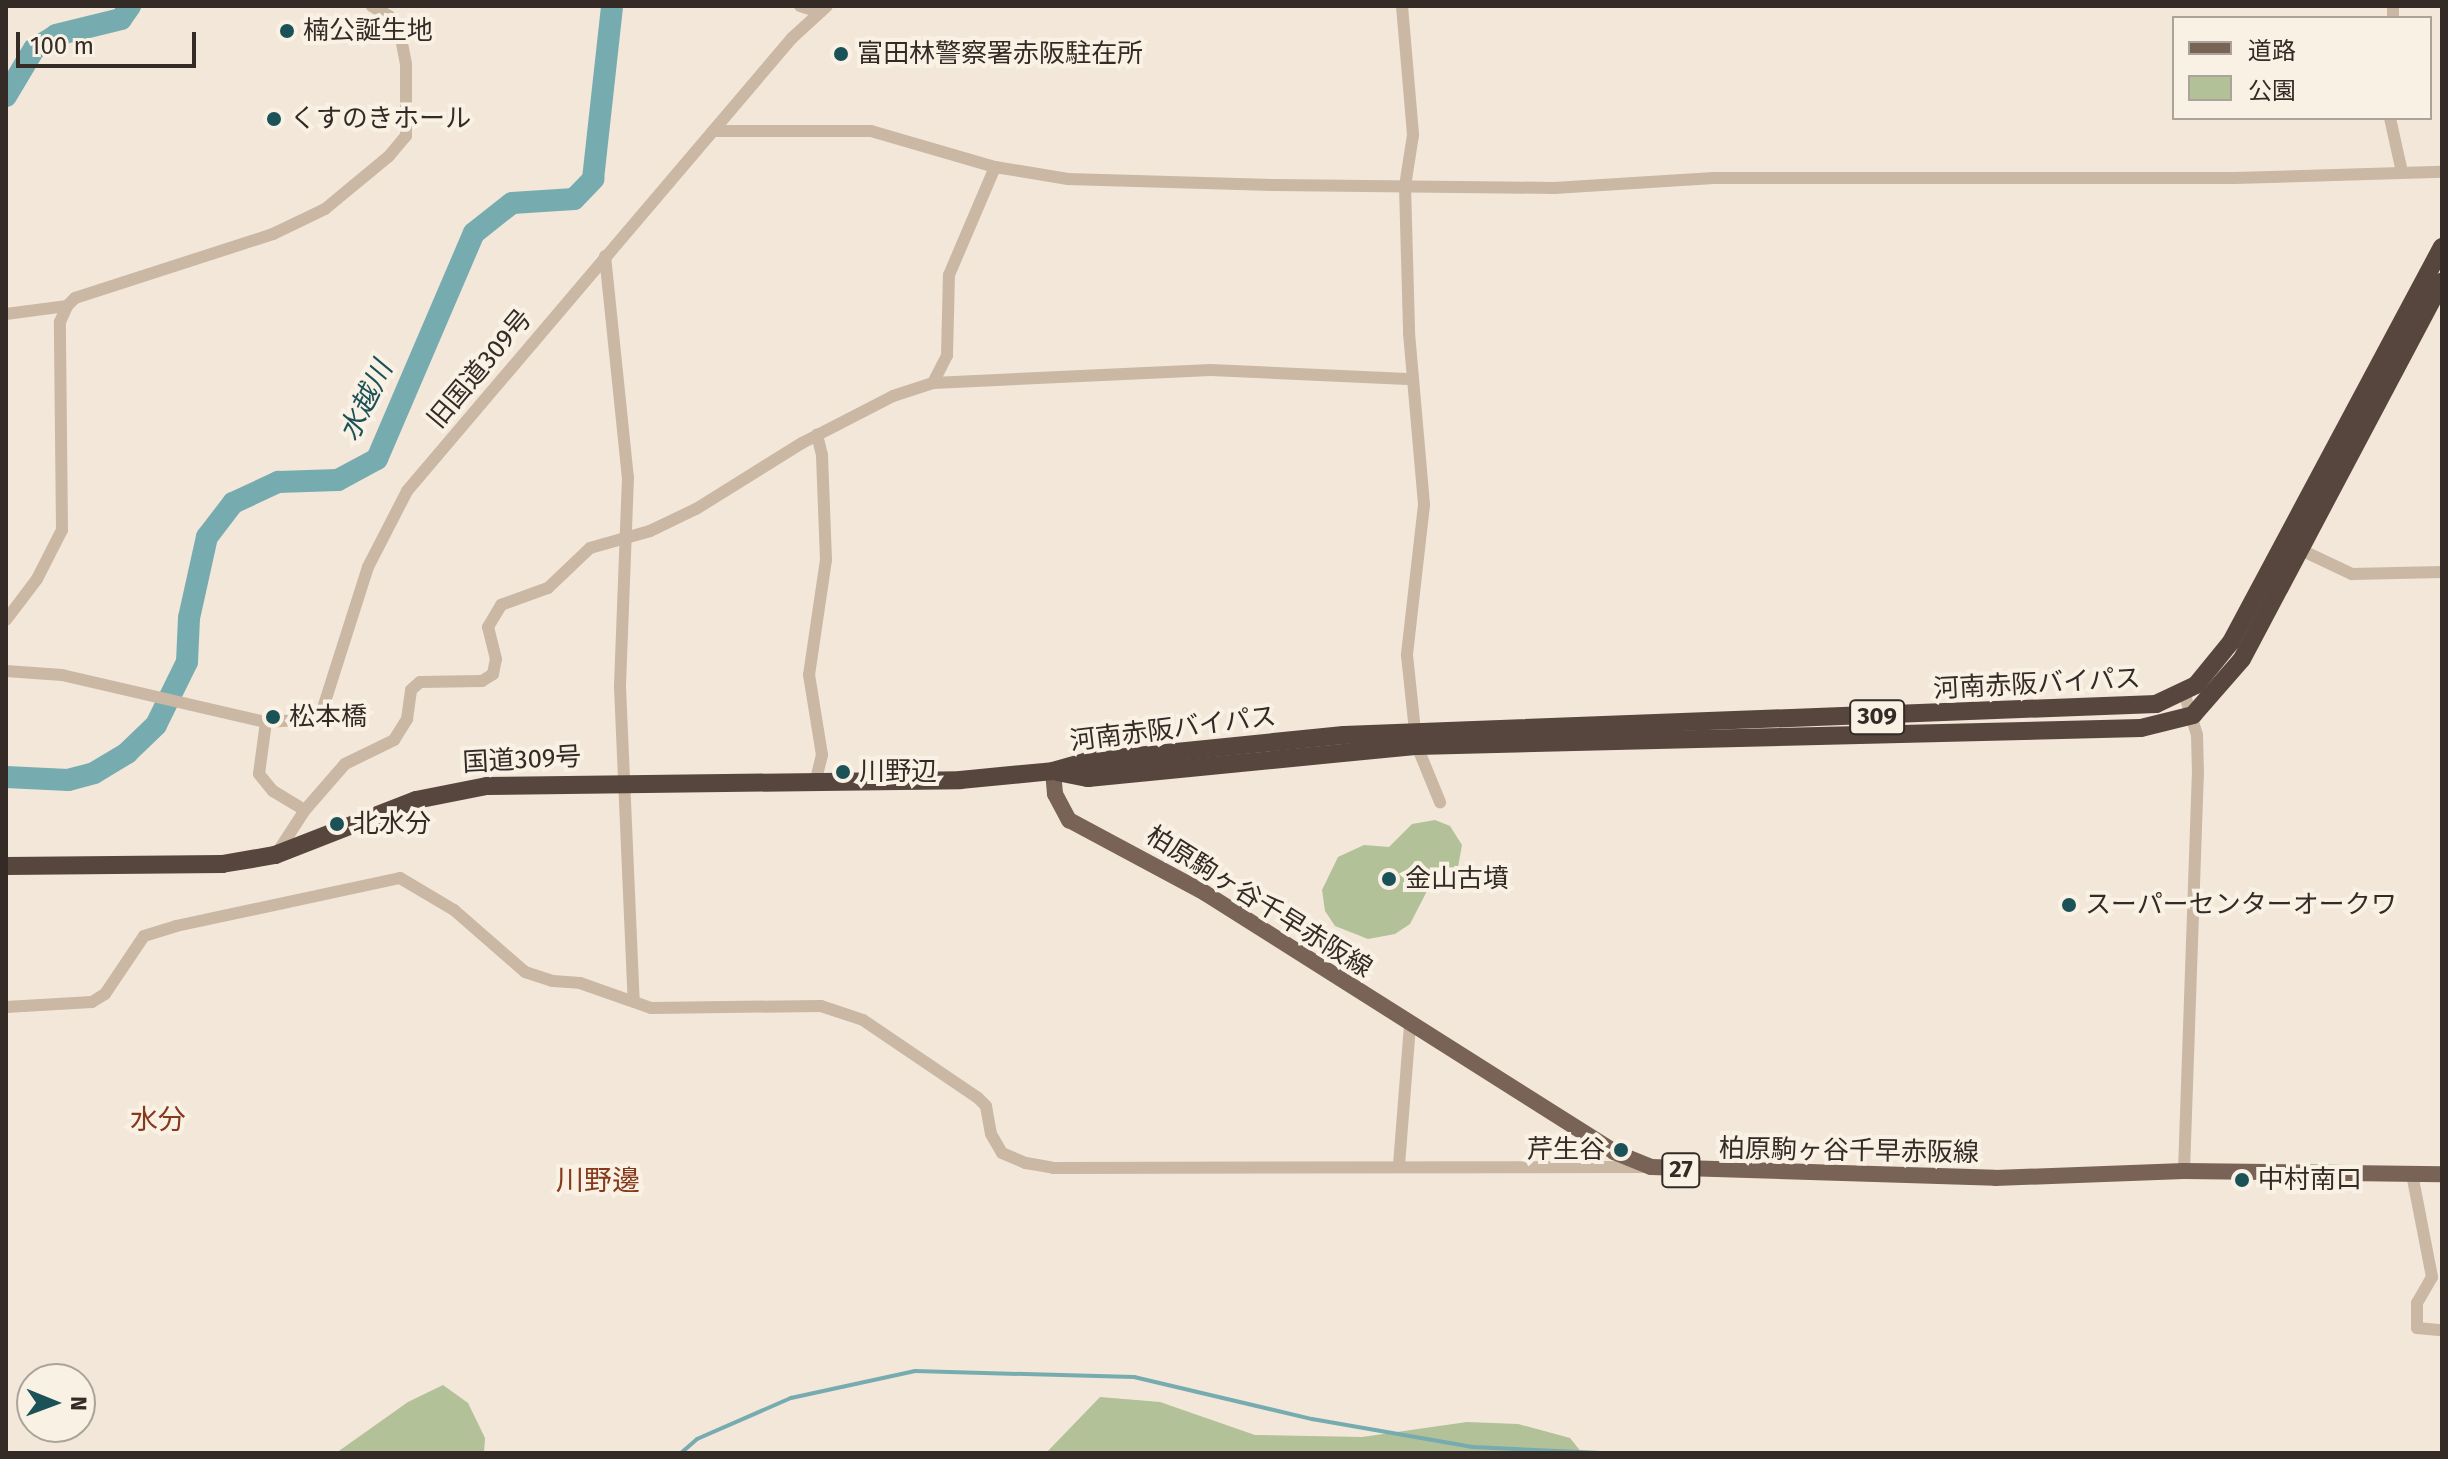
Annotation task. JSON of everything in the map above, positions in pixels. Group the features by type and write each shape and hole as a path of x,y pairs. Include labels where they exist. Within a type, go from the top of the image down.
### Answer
{"highway":[{"name":"河南赤阪バイパス","path":"1053,771 1088,778 1416,739 2140,707 2184,692 2210,671 2231,642 2442,247"},
{"path":"2193,715 2242,659 2442,282"},
{"name":"河南赤阪バイパス","path":"1416,739 2141,728 2193,715"},
{"name":"国道309号","path":"6,866 222,864 275,855 451,790 625,782 960,780 1053,771"}],"main road":[{"name":"柏原駒ヶ谷千早赤阪線","path":"1053,771 1055,794 1069,820 1205,893 1614,1152 1651,1167 1995,1178 2184,1171 2442,1174"}],"street":[{"path":"6,620 37,579 62,530 60,322 67,306 75,298 273,234 325,209 352,189 406,136 408,81 400,32 389,16 372,6"},
{"path":"800,6 824,9"},
{"path":"1402,6 1413,135 1405,186 1413,379 1424,505 1407,655 1416,739 1440,802"},
{"name":"旧国道309号","path":"6,671 62,675 266,722 304,723 323,708 368,567 407,491 713,131 824,9"},
{"path":"2390,120 2402,172"},
{"path":"713,131 871,131 995,167 1068,179 1405,186 2442,172"},
{"path":"933,383 947,355 949,275 995,167"},
{"path":"605,256 624,405 627,534 620,687 634,1002"},
{"path":"6,314 67,306"},
{"path":"275,855 305,810 345,764 394,740 407,719 411,690 420,682 482,681 493,674 496,659 488,627 501,605 548,588 590,548 627,534 650,531 696,509 861,410 933,383 1211,370 1413,379"},
{"path":"816,779 822,755 809,675 826,560 822,455 817,435"},
{"path":"2299,549 2352,574 2442,572"},
{"path":"2184,692 2193,715 2198,775 2184,1171"},
{"path":"266,722 259,774 273,791 305,810"},
{"path":"6,1007 92,1002 105,994 144,936 176,926 400,878 454,910 525,972 665,1008 821,1006 863,1020 978,1098 986,1106 1002,1153 1026,1163 1053,1168 1399,1165 1651,1167"},
{"path":"1399,1165 1410,1024"},
{"path":"2412,1174 2414,1209 2432,1277 2417,1303 2417,1328 2442,1330"}],"green space":[{"name":"金山古墳","path":"1435,820 1450,826 1462,845 1456,878 1427,891 1410,924 1395,934 1368,939 1335,926 1325,911 1322,890 1338,857 1364,845 1389,847 1412,824"},
{"path":"443,1385 468,1403 485,1438 484,1453 336,1453 408,1402"},
{"path":"1100,1397 1160,1402 1255,1435 1362,1437 1467,1422 1518,1424 1570,1438 1582,1453 1046,1453"}],"waterway":[{"path":"6,96 34,49 56,35 121,19 130,6"},
{"name":"水越川","path":"6,777 68,780 94,773 127,753 156,725 187,662 189,618 207,537 233,503 278,482 338,480 377,459 474,233 512,203 574,199 593,179 612,6"},
{"path":"681,1453 697,1439 791,1398 915,1371 1134,1377 1312,1419 1473,1447 1601,1453"}],"place":[{"name":"楠公誕生地","path":"287,31"},
{"name":"富田林警察署赤阪駐在所","path":"841,54"},
{"name":"くすのきホール","path":"274,119"},
{"name":"松本橋","path":"273,717"},
{"name":"川野辺","path":"843,772"},
{"name":"北水分","path":"337,824"},
{"name":"金山古墳","path":"1389,879"},
{"name":"スーパーセンターオークワ","path":"2069,905"},
{"name":"芹生谷","path":"1621,1150"},
{"name":"中村南口","path":"2242,1180"}],"district":[{"name":"水分","path":"158,1120"},
{"name":"川野邊","path":"598,1181"}]}
